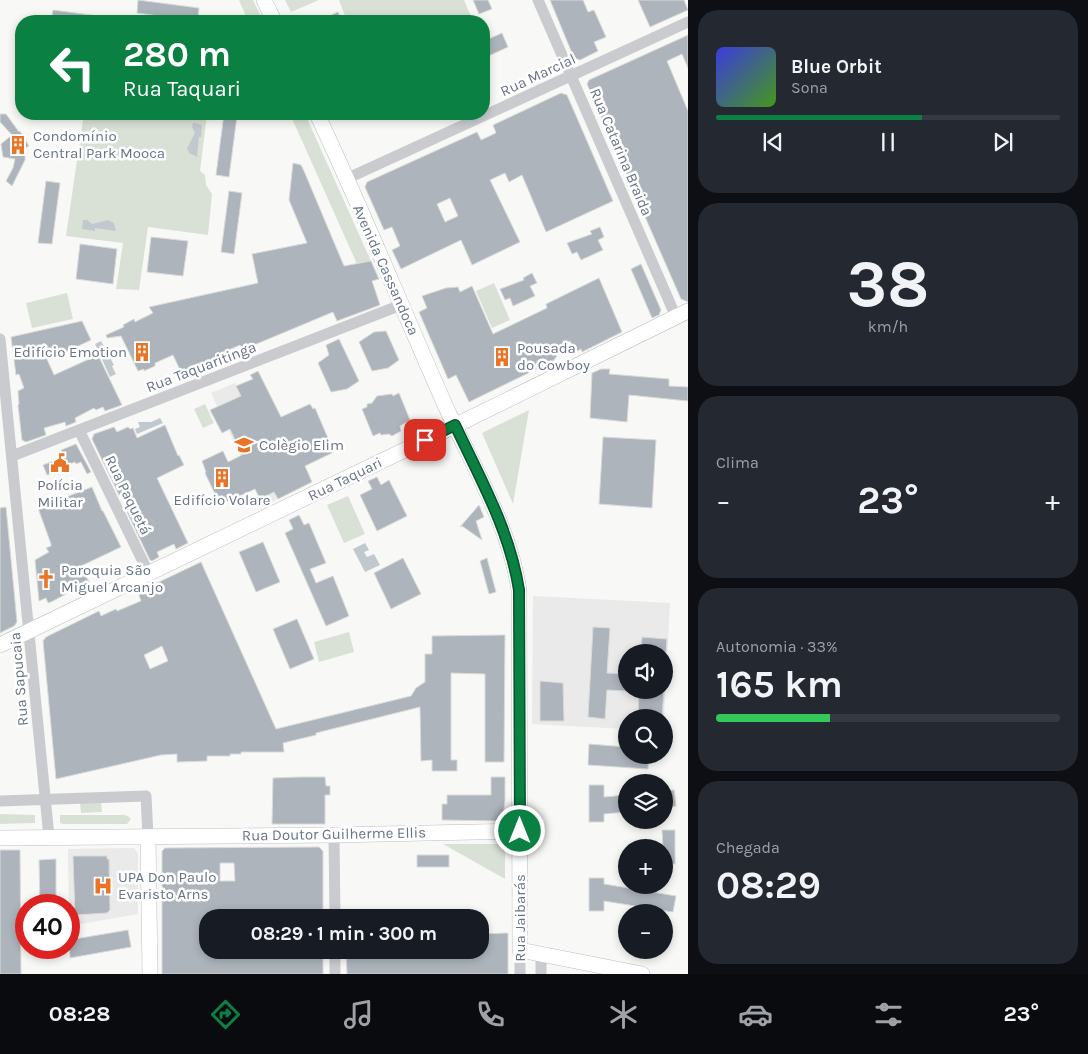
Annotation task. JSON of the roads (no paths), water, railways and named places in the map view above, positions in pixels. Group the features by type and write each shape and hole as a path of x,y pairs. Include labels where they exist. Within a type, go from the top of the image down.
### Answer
{"street":[{"path":"264,0 271,15"},
{"name":"Rua Catarina Braida","path":"538,0 571,76 682,314"},
{"name":"Rua Marcial","path":"490,113 688,22"},
{"name":"Avenida Cassandoca","path":"320,120 455,425"},
{"name":"Rua Marcial","path":"346,179 475,120"},
{"name":"Rua Taquaritinga","path":"12,456 401,305"},
{"name":"Rua Taquari","path":"0,644 149,574 682,314"},
{"name":"Rua Sapucaia","path":"0,339 5,439 12,456 49,837"},
{"name":"Rua Jaibarás","path":"455,425 496,514 517,573 519,590 520,974"},
{"name":"Rua Paquetá","path":"79,430 149,574"},
{"path":"0,801 146,796 150,974"},
{"name":"Rua Doutor Guilherme Ellis","path":"0,838 520,831"},
{"path":"334,835 335,909"},
{"path":"520,950 642,974"},
{"path":"541,954 541,974"},
{"path":"335,959 335,974"}],"place":[{"name":"Condomínio Central Park Mooca","path":"18,145"},
{"name":"Edifício Emotion","path":"142,352"},
{"name":"Pousada do Cowboy","path":"502,357"},
{"name":"Colègio Elim","path":"244,445"},
{"name":"Polícia Militar","path":"60,463"},
{"name":"Edifício Volare","path":"222,478"},
{"name":"Paroquia São Miguel Arcanjo","path":"46,579"},
{"name":"UPA Don Paulo Evaristo Arns","path":"103,886"}]}
